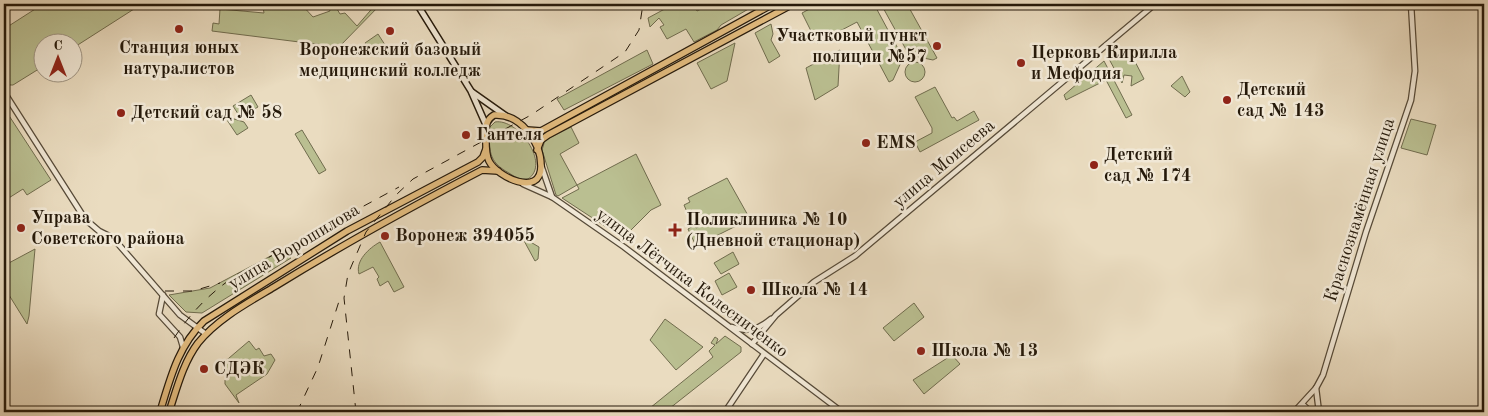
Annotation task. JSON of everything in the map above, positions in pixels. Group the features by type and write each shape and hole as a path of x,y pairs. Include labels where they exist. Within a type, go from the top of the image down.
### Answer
{"main road":[{"path":"417,4 471,91 486,125 486,149 490,162 498,171 519,182 531,182 536,179 541,165 528,130"},
{"path":"471,91 528,130 540,131 772,4"},
{"path":"537,150 541,140 548,135 793,4"},
{"path":"486,125 494,115 506,116"},
{"name":"улица Ворошилова","path":"160,412 174,367 183,347 197,327 231,302 339,236 478,162 483,157 486,149"},
{"name":"улица Ворошилова","path":"170,412 186,364 206,334 258,296 366,232 482,170 498,171"}],"street":[{"name":"улица Моисеева","path":"752,344 776,315 820,278 855,256 1155,4"},
{"name":"Краснознамённая улица","path":"1294,412 1316,388 1323,375 1364,240 1411,100 1415,71 1411,4"},
{"path":"4,92 86,219 99,231 113,238 180,315 206,334"},
{"path":"541,165 552,197"},
{"name":"улица Лётчика Колесниченко","path":"519,182 552,197 624,247 842,412"},
{"path":"163,295 158,314 180,337 183,347"},
{"path":"726,324 741,330 748,330 760,326 776,315"},
{"path":"725,412 764,354"},
{"path":"1316,388 1319,412"},
{"path":"1302,404 1311,412"}],"green space":[{"path":"43,4 131,4 134,9 82,42 82,32 32,32 32,73 13,85 10,85 4,75 4,29"},
{"path":"258,4 301,4 313,17 330,11 328,4 334,4 340,14 345,13 357,26 376,4 381,4 339,47 212,31 213,23 219,24 220,9 264,13 263,7"},
{"path":"674,4 693,4 697,11 711,4 757,4 721,25 717,30 694,42 686,29 667,39 660,27 664,25 659,18 650,27 648,18"},
{"path":"819,4 874,4 903,58 893,80 889,82 857,22 817,43 802,13"},
{"path":"881,4 907,4 937,58 933,60 909,55"},
{"path":"771,24 773,34 771,40 780,56 769,63 755,33"},
{"path":"378,34 387,48 374,56 365,43"},
{"path":"735,43 727,81 711,89 697,63"},
{"path":"1128,48 1144,79 1131,86 1132,76 1124,75 1122,83 1109,59"},
{"path":"647,50 653,64 564,110 557,99"},
{"path":"840,50 838,86 815,100 806,68"},
{"path":"1104,61 1132,115 1126,118 1106,80 1066,100 1064,95"},
{"path":"911,62 919,62 925,68 925,76 919,82 911,82 905,76 905,68"},
{"path":"1182,76 1190,92 1185,97 1171,86"},
{"path":"935,87 952,118 954,117 957,121 974,111 979,120 920,152 915,142 932,133 932,128 915,97"},
{"path":"251,95 258,107 240,117 233,106"},
{"path":"4,108 51,180 27,195 23,189 4,201"},
{"path":"231,118 244,122 248,128 237,135 227,120"},
{"path":"1411,119 1436,125 1427,155 1401,148"},
{"path":"495,122 513,127 529,143 536,163 534,172 528,179 520,179 513,176 502,169 493,159 490,149 489,128"},
{"path":"571,127 579,143 560,154 577,185 558,196 556,195 542,150 545,140"},
{"path":"302,130 326,170 319,174 295,134"},
{"path":"636,154 661,205 651,210 623,238 562,198 579,189 577,185"},
{"path":"727,178 750,219 696,246 688,229 695,225 696,228 700,226 692,210 687,212 684,205 690,202 688,198"},
{"path":"522,237 539,247 538,259 535,261"},
{"path":"380,242 404,287 394,292 388,281 380,286 377,279 379,277 373,267 359,274 359,264 364,255"},
{"path":"35,249 27,324 4,287 4,259 7,264"},
{"path":"282,250 291,258 202,313 186,312 169,295 210,288"},
{"path":"733,252 739,264 721,274 714,263"},
{"path":"729,273 737,287 722,295 715,281"},
{"path":"914,303 924,317 894,341 883,328"},
{"path":"665,319 703,347 676,370 650,340"},
{"path":"725,336 741,347 741,352 665,412 645,412 713,357 709,351 715,345 711,343 715,337 718,339 716,344"},
{"path":"249,341 256,350 259,348 264,356 271,354 275,360 267,374 236,395 239,403 225,384 225,380 230,377 222,364"},
{"path":"952,355 960,364 924,394 913,380"}],"railway":[{"path":"356,412 344,298 348,274 366,232 396,195 413,179 531,115 625,52 639,30 643,4"},
{"path":"174,338 203,303 238,274 399,187"},
{"path":"165,291 193,291 220,283"},
{"path":"297,412 318,367 341,295"}],"place":[{"name":"Станция юных натуралистов","path":"179,29"},
{"name":"Воронежский базовый медицинский колледж","path":"390,31"},
{"name":"Участковый пункт полиции №57","path":"937,46"},
{"name":"Церковь Кирилла и Мефодия","path":"1021,63"},
{"name":"Детский сад № 143","path":"1227,100"},
{"name":"Детский сад № 58","path":"121,113"},
{"name":"Гантеля","path":"466,135"},
{"name":"EMS","path":"866,143"},
{"name":"Детский сад № 174","path":"1094,165"},
{"name":"Управа Советского района","path":"21,228"},
{"name":"Поликлиника № 10 (Дневной стационар)","path":"675,230"},
{"name":"Воронеж 394055","path":"385,236"},
{"name":"Школа № 14","path":"751,290"},
{"name":"Школа № 13","path":"921,351"},
{"name":"СДЭК","path":"204,369"}]}
